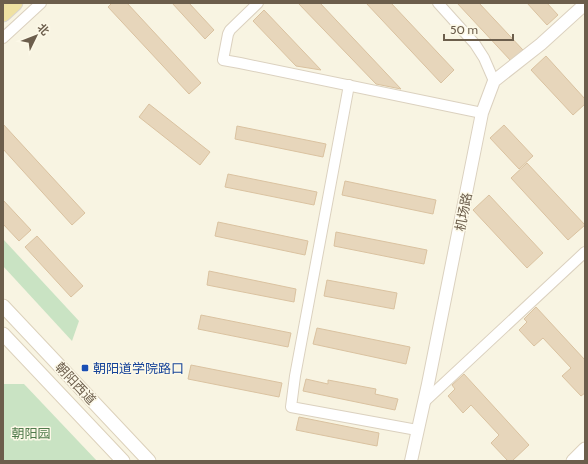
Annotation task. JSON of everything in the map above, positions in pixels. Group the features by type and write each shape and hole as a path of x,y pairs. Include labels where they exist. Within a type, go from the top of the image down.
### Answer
{"main road":[{"path":"3,14 15,3"},
{"name":"朝阳西道","path":"3,306 149,461"},
{"name":"朝阳西道","path":"3,334 123,461"},
{"path":"572,461 585,449"}],"street":[{"path":"3,38 41,3"},
{"path":"258,3 230,30 224,60 240,62 482,113"},
{"path":"438,3 475,44 484,58 494,81 541,44 585,4"},
{"name":"机场路","path":"411,461 430,376 482,113 494,81"},
{"path":"349,85 295,376 292,407 417,430"},
{"path":"424,402 585,252"}],"green space":[{"path":"3,239 79,321 72,341 3,266"},
{"name":"朝阳园","path":"3,384 24,384 97,461 3,461"}],"building":[{"path":"112,3 127,3 201,83 189,94 108,7"},
{"path":"172,3 189,3 214,30 205,39"},
{"path":"298,3 320,3 401,89 376,84"},
{"path":"366,3 391,3 454,70 441,83"},
{"path":"457,3 479,3 523,50 511,61"},
{"path":"527,3 547,3 558,15 547,25"},
{"path":"264,10 321,70 296,66 253,21"},
{"path":"546,56 585,99 585,104 573,115 531,70"},
{"path":"149,104 210,152 200,165 139,117"},
{"path":"3,124 85,213 72,225 3,149"},
{"path":"504,125 533,156 519,169 490,138"},
{"path":"237,126 326,144 323,157 235,139"},
{"path":"527,163 585,225 568,240 511,178"},
{"path":"228,174 317,192 314,205 225,187"},
{"path":"345,181 436,200 433,214 342,195"},
{"path":"489,195 543,253 527,268 473,210"},
{"path":"3,200 31,230 19,241 3,224"},
{"path":"218,222 308,241 305,255 215,236"},
{"path":"336,232 427,250 424,264 334,246"},
{"path":"37,236 83,286 71,297 25,247"},
{"path":"209,271 296,289 294,302 207,285"},
{"path":"327,280 397,293 394,309 324,296"},
{"path":"536,307 585,360 585,393 581,396 562,376 571,368 543,338 534,346 519,330 527,322 524,319"},
{"path":"201,315 291,333 288,347 198,329"},
{"path":"317,328 410,347 406,364 313,344"},
{"path":"191,365 282,383 279,397 188,379"},
{"path":"464,374 529,445 512,461 508,461 491,443 499,435 471,405 463,413 448,396 455,389 452,385"},
{"path":"306,379 328,384 328,380 376,389 375,394 398,399 395,410 303,391"},
{"path":"299,417 379,433 377,446 296,430"}],"place":[{"name":"朝阳道学院路口","path":"85,368"}]}
